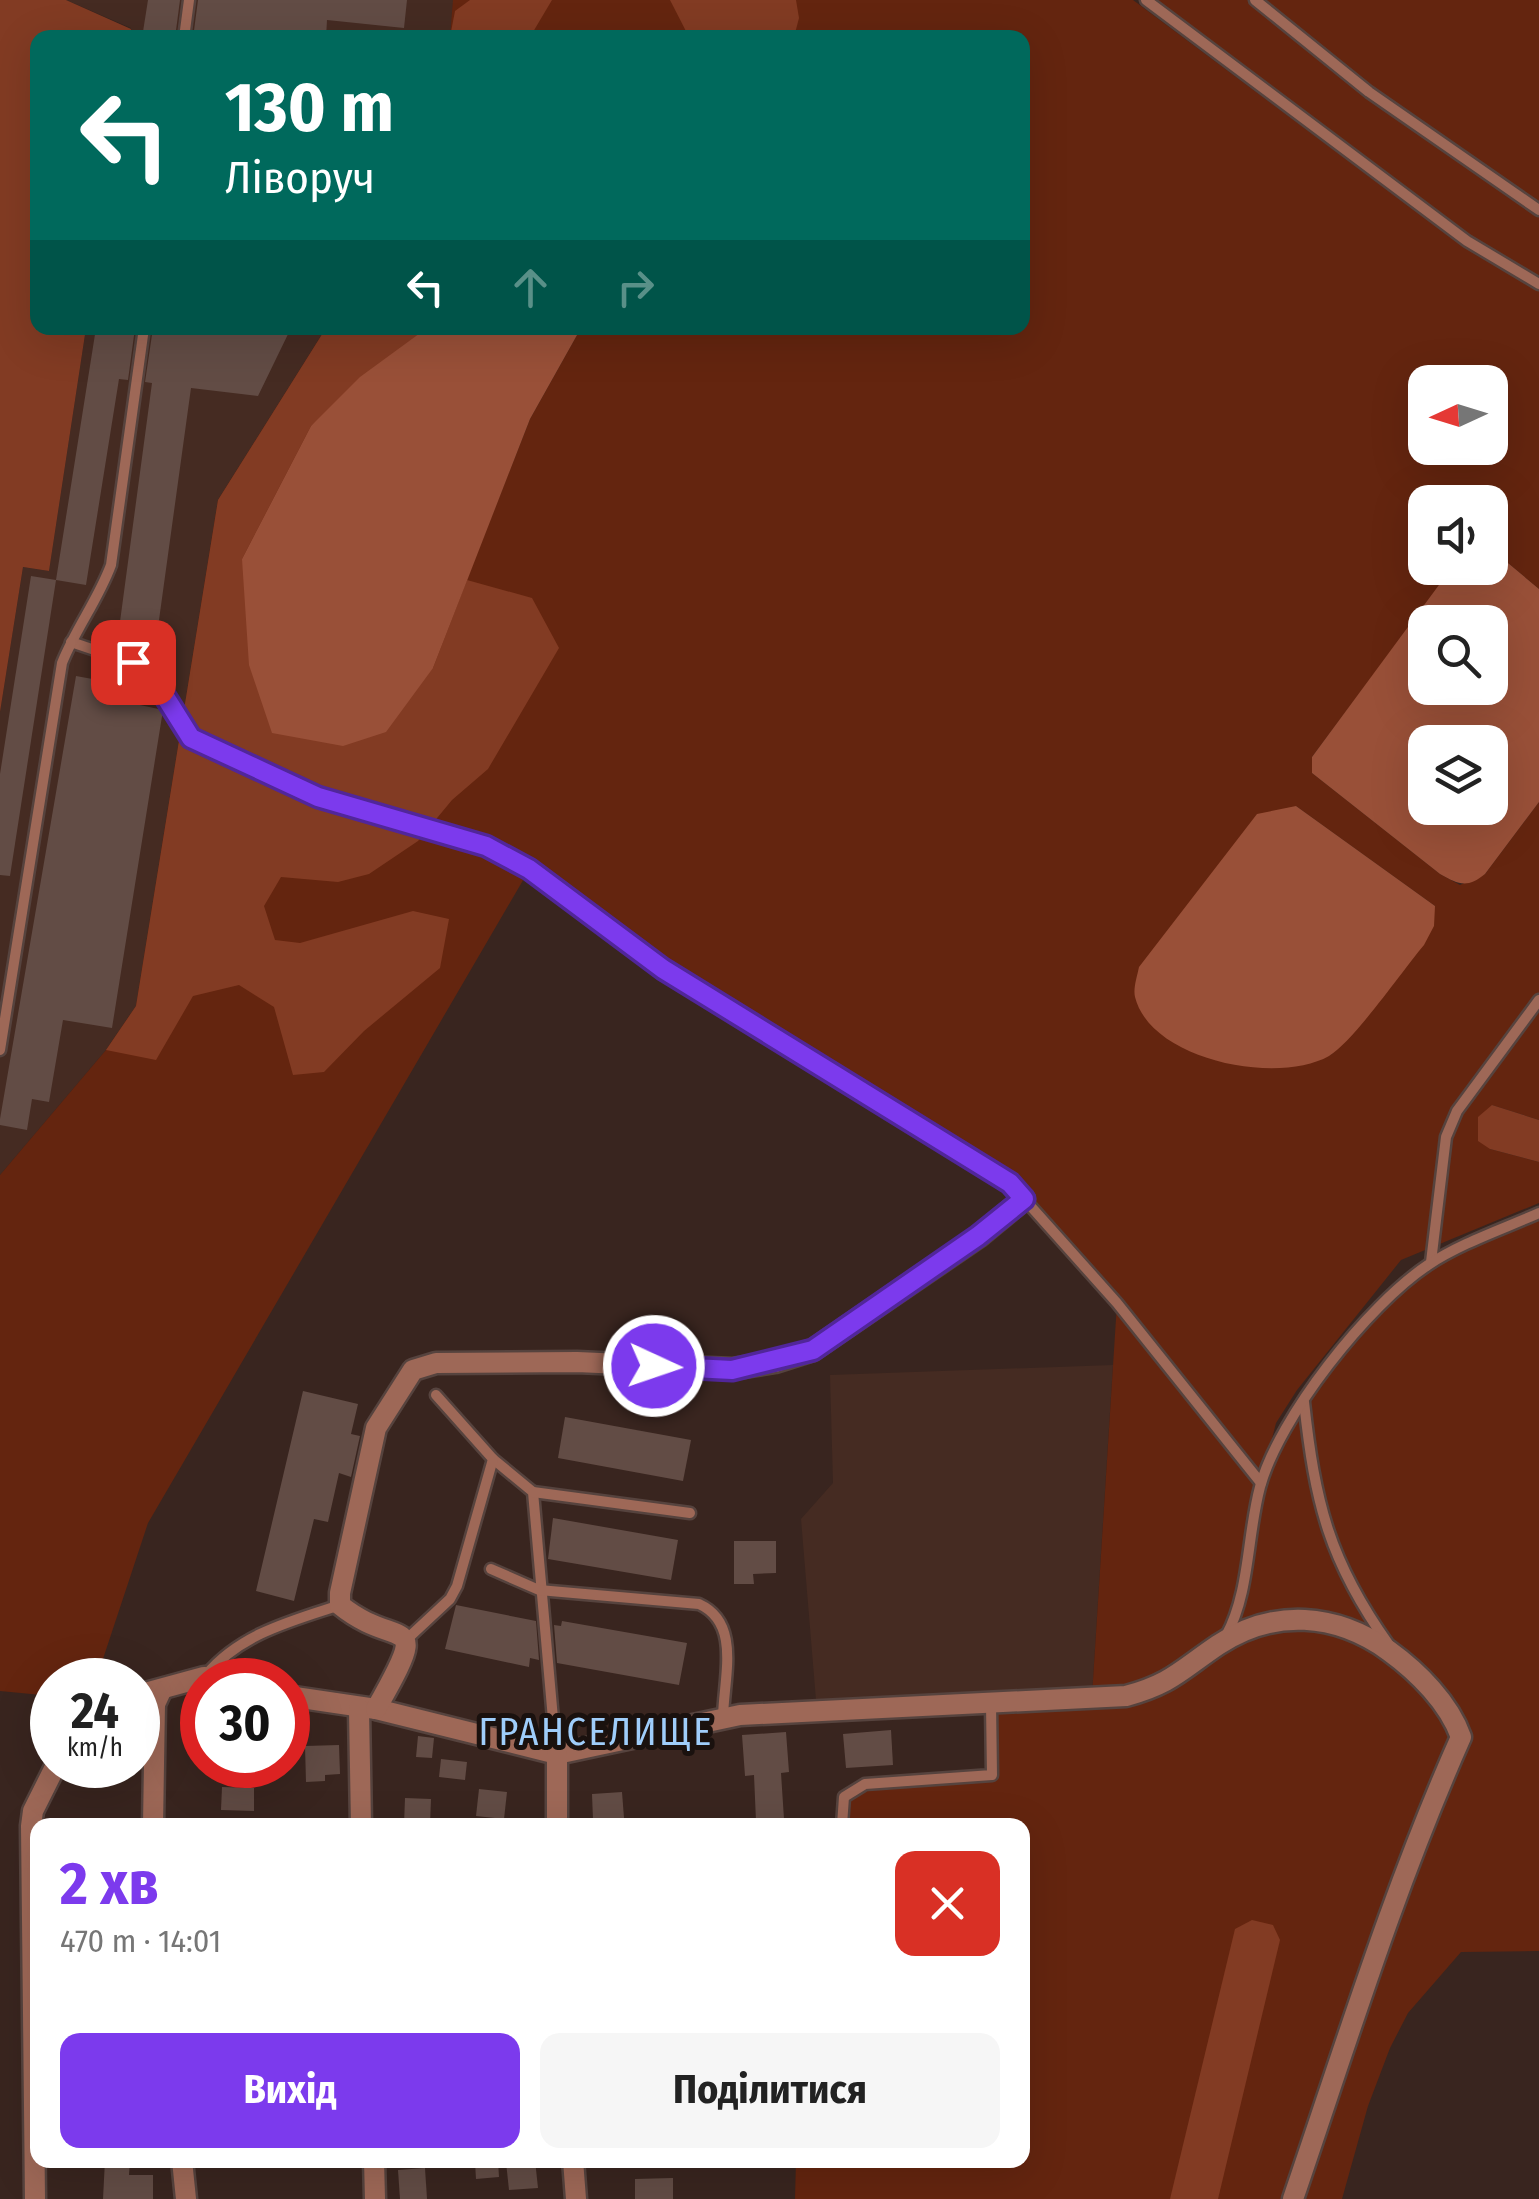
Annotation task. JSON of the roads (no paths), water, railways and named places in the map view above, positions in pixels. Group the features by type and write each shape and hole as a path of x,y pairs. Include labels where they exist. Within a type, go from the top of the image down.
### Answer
{"street":[{"path":"361,1818 368,1709 406,1655 406,1640 400,1632 352,1614 340,1605 376,1428 413,1370 436,1363 560,1362 732,1370 775,1362 813,1350 978,1236 1024,1199"},
{"path":"310,1700 368,1709 556,1754 722,1717 1126,1696 1162,1687 1222,1642 1256,1626 1315,1620 1359,1629 1398,1658 1452,1712 1461,1737 1377,1945 1294,2199"},
{"path":"154,1818 155,1704 161,1691 180,1685"},
{"path":"556,1754 557,1818"},
{"path":"32,1818 44,1788"},
{"path":"35,2168 35,2199"},
{"path":"183,2168 186,2199"},
{"path":"374,2168 375,2199"},
{"path":"574,2168 576,2199"}],"lane":[{"path":"185,30 189,0"},
{"path":"1146,0 1467,242 1539,284"},
{"path":"1255,0 1369,92 1539,210"},
{"path":"0,1050 62,663 98,601 111,565 143,335"},
{"path":"71,642 133,662 156,682 191,738 318,797 486,846 529,869 663,969 1010,1183 1117,1303 1260,1483"},
{"path":"1432,1262 1446,1136 1457,1111 1539,1000"},
{"path":"1222,1642 1240,1597 1260,1483 1284,1428 1382,1298 1432,1262 1539,1213"},
{"path":"436,1396 493,1459 533,1492 690,1513"},
{"path":"1304,1401 1315,1487 1336,1560 1398,1658"},
{"path":"406,1640 450,1600 457,1586 493,1459"},
{"path":"533,1492 556,1754"},
{"path":"491,1570 539,1590 699,1604 717,1612 727,1627 722,1717"},
{"path":"220,1658 274,1628 340,1605"},
{"path":"842,1818 844,1797 865,1784 992,1776 991,1704"}],"district":[{"name":"ГРАНСЕЛИЩЕ","path":"596,1732"}]}
